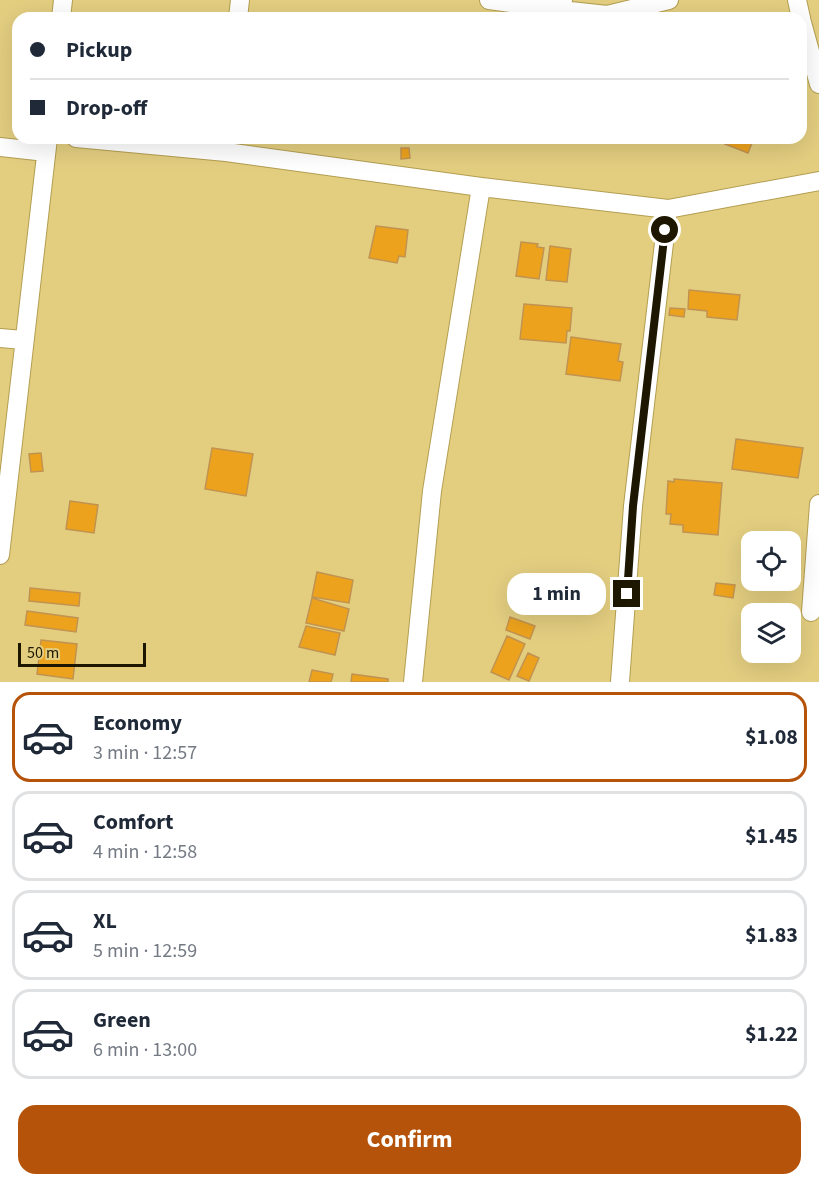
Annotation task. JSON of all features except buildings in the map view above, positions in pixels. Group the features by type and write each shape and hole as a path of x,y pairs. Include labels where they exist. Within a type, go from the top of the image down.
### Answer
{"street":[{"path":"489,0 562,5 594,12"},
{"path":"619,12 669,0"},
{"path":"807,41 819,84"},
{"path":"205,144 227,145 481,187 668,209 819,181"},
{"path":"0,147 47,145 0,555"},
{"path":"413,682 432,491 481,187"},
{"path":"620,682 633,506 668,209"},
{"path":"0,338 23,340"},
{"path":"812,612 819,504"}],"route":[{"path":"627,594 633,506 665,230"}]}
